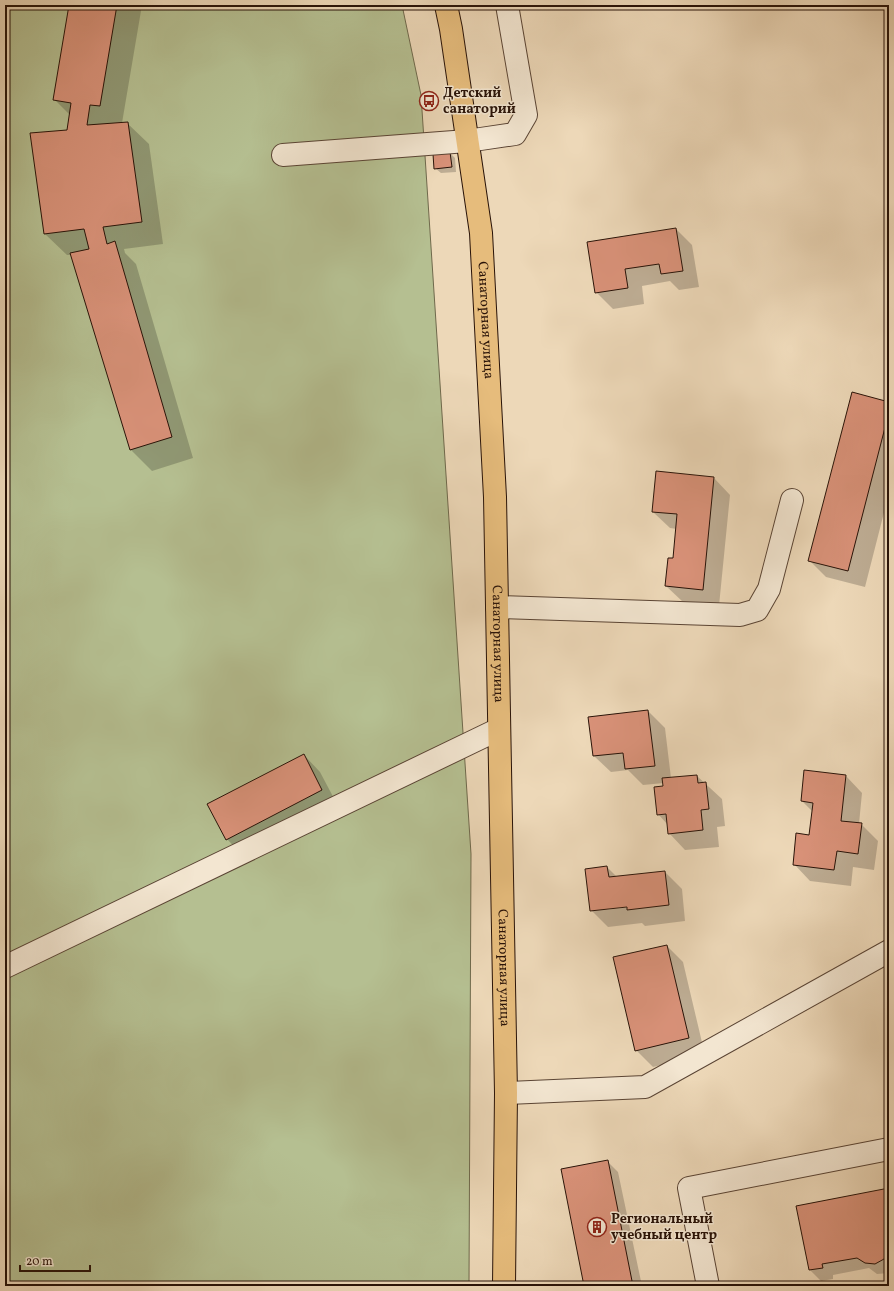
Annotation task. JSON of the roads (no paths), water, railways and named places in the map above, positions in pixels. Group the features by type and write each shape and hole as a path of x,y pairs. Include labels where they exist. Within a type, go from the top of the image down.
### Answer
{"main road":[{"name":"Санаторная улица","path":"446,5 451,29 481,233 495,497 506,1093 504,1286"}],"lane":[{"path":"283,155 467,141 515,134 526,115 508,5"},
{"path":"497,607 740,615 757,610 769,589 792,500"},
{"path":"5,967 499,729"},
{"path":"506,1093 645,1087 889,951"},
{"path":"708,1286 689,1188 889,1149"}],"place":[{"name":"Детский санаторий","path":"429,101"},
{"name":"Региональный учебный центр","path":"597,1227"}]}
